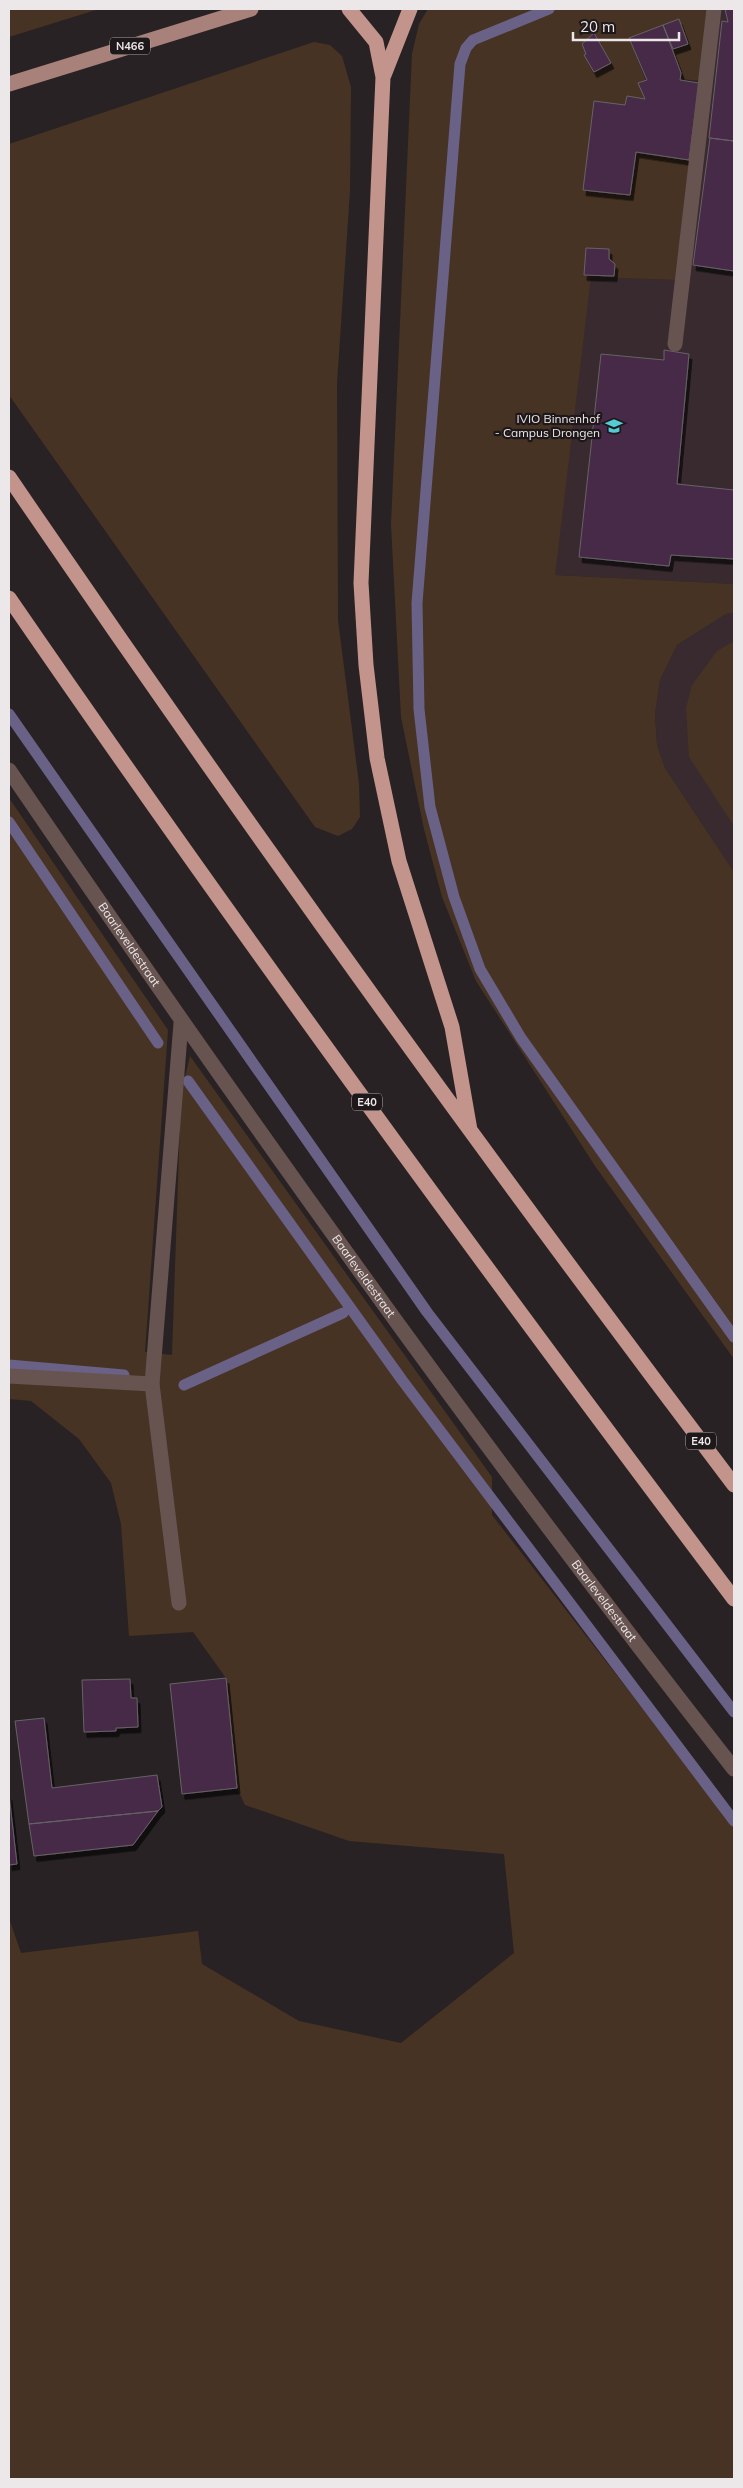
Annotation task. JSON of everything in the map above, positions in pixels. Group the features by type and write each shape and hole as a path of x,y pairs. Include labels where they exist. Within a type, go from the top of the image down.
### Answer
{"highway":[{"path":"349,9 376,42 383,77 361,584 366,665 377,758 399,861 452,1028 471,1134"},
{"path":"383,77 410,9"},
{"name":"E40","path":"9,478 90,596 471,1134 734,1485"},
{"name":"E40","path":"9,598 128,771 545,1349 734,1599"}],"main road":[{"name":"N466","path":"9,84 251,9"}],"street":[{"path":"676,344 714,9"},
{"name":"Baarleveldestraat","path":"9,770 181,1022 395,1322 734,1770"},
{"path":"179,1603 152,1384 181,1022"},
{"path":"9,1376 152,1384"}],"shaded area":[{"path":"9,9 99,9 9,37"},
{"path":"428,9 709,9 700,81 681,79 682,72 663,27 630,40 646,81 645,99 627,96 625,107 635,150 689,160 676,280 591,277 555,575 734,584 734,613 726,614 677,645 660,680 655,714 657,745 665,768 734,872 734,1359 595,1166 476,981 442,897 424,829 401,717 391,524 412,54 419,24"},
{"name":"IVIO Binnenhof - Campus Drongen","path":"709,9 734,9 734,584 555,575 515,274 675,280"},
{"path":"314,42 330,45 342,56 351,87 350,191 337,383 338,620 359,784 360,817 352,829 338,836 315,827 9,395 9,144"},
{"path":"734,613 734,872 665,768 657,745 655,714 660,680 677,645 726,614"},
{"path":"734,641 734,826 689,757 686,708 692,685 717,651"},
{"path":"9,798 168,1030 145,1352 172,1355 181,1094 190,1056 492,1477 492,1515 734,1826 734,2479 9,2479 9,1918 21,1953 198,1931 202,1964 299,2021 401,2043 514,1953 504,1854 349,1841 245,1805 237,1788 226,1678 193,1632 129,1636 121,1524 111,1483 79,1439 31,1401 9,1399"}],"building":[{"path":"725,9 734,9 734,141 709,138 722,21 728,22"},
{"path":"679,19 688,44 673,49 663,25"},
{"path":"663,25 681,73 680,80 699,83 689,160 636,152 630,195 583,190 594,101 625,105 627,96 645,99 638,83 647,80 629,38"},
{"path":"594,33 611,63 594,72 584,55 586,54 582,44"},
{"path":"710,138 734,141 734,271 693,265"},
{"path":"586,248 609,249 609,259 615,264 614,276 584,275"},
{"path":"664,350 689,354 677,484 734,490 734,559 671,555 669,566 579,557 601,354 664,360"},
{"path":"226,1678 237,1788 182,1794 170,1684"},
{"path":"130,1679 131,1698 137,1698 138,1727 116,1728 116,1731 84,1732 82,1680"},
{"path":"44,1718 52,1788 157,1775 162,1807 158,1811 29,1824 15,1721"},
{"path":"9,1795 17,1864 9,1865"},
{"path":"158,1811 133,1845 34,1856 29,1824"}],"waterway":[{"path":"549,9 473,40 466,48 460,64 417,603 419,709 430,807 454,897 480,969 521,1038 734,1337"},
{"path":"9,714 427,1312 734,1712"},
{"path":"9,822 158,1043"},
{"path":"188,1081 402,1380 734,1821"},
{"path":"184,1385 343,1313"},
{"path":"9,1365 124,1375"}],"place":[{"name":"IVIO Binnenhof - Campus Drongen","path":"614,426"}]}
